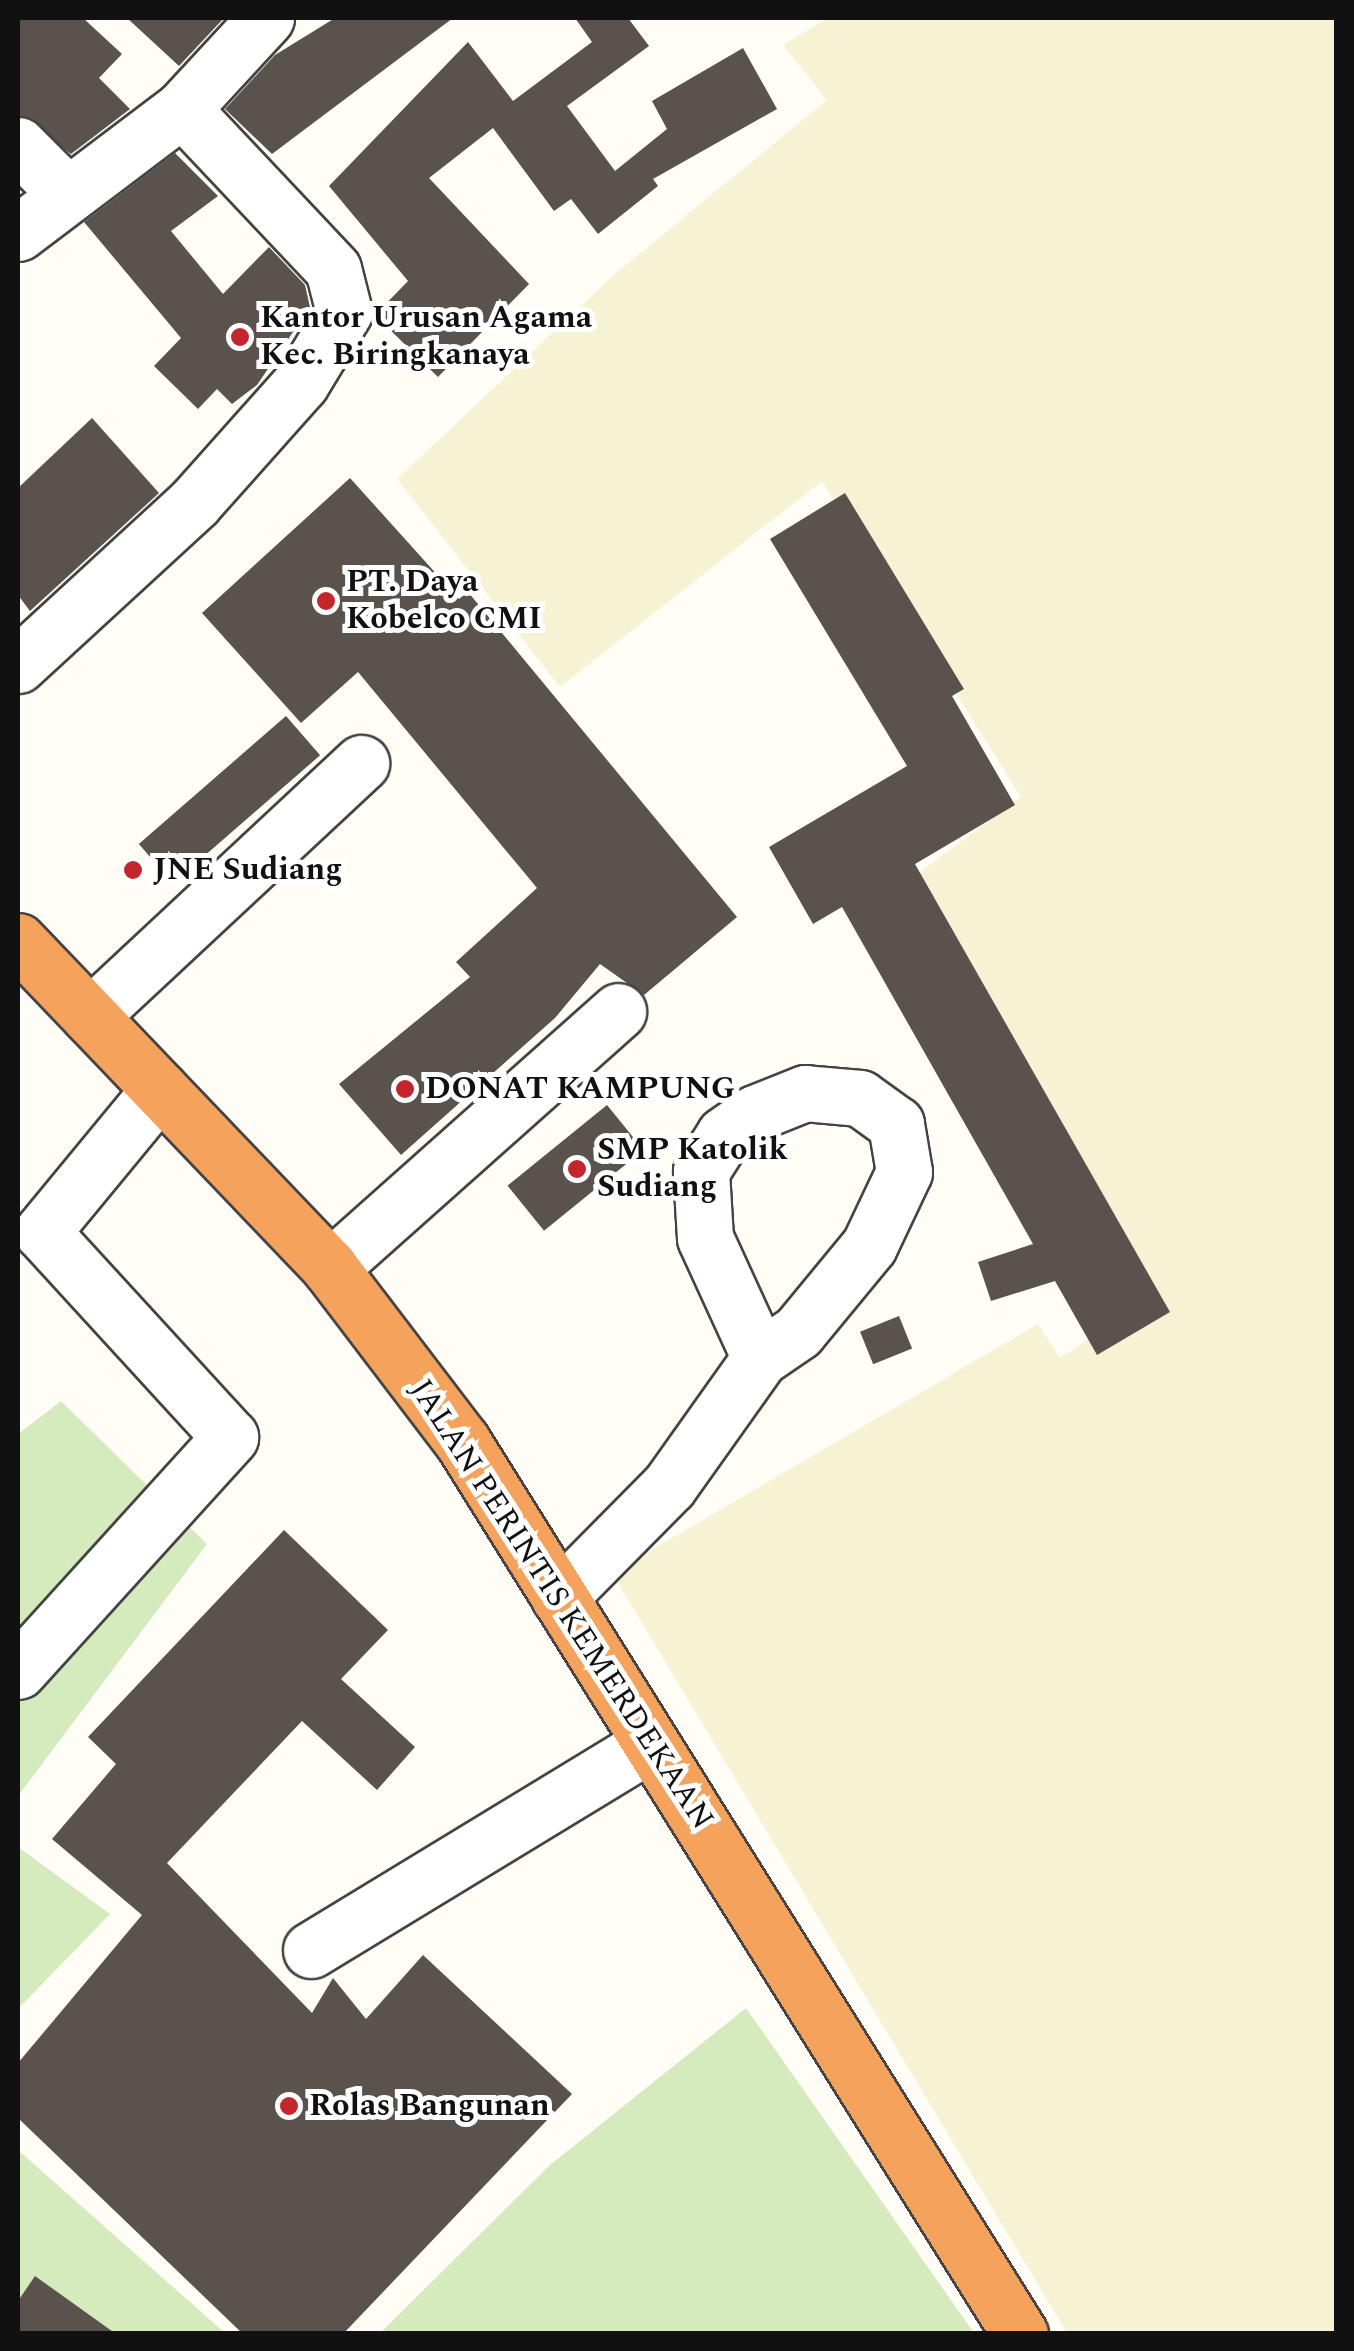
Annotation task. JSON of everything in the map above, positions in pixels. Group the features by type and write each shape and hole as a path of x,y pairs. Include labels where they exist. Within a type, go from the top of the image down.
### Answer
{"highway":[{"name":"JALAN PERINTIS KEMERDEKAAN","path":"18,941 330,1268 462,1442 648,1745 1020,2334"}],"street":[{"path":"18,233 65,192 182,109 266,18"},
{"path":"18,665 194,504 301,383 344,312 333,269 182,109"},
{"path":"18,145 65,192"},
{"path":"90,1016 361,762"},
{"path":"330,1268 618,1011"},
{"path":"18,1671 230,1437 42,1232 160,1089"},
{"path":"559,1597 669,1486 760,1358 798,1332 870,1246 904,1172 896,1124 860,1098 805,1094 755,1112 724,1135 702,1171 706,1238 760,1358"},
{"path":"311,1950 648,1745"}],"shaded area":[{"path":"828,18 1336,18 1336,2333 1067,2333 612,1573 1038,1324 1060,1358 1140,1306 909,880 1021,797 822,481 560,687 397,479 616,273 827,100 783,45"}],"green space":[{"path":"61,1401 207,1544 18,1796 18,1434"},
{"path":"18,1847 110,1914 18,2009"},
{"path":"746,2008 974,2333 380,2333 550,2165"},
{"path":"18,2150 225,2333 18,2333"}],"building":[{"path":"18,18 83,18 122,54 99,78 130,109 71,154 18,115"},
{"path":"127,18 224,18 179,66"},
{"path":"335,18 453,18 272,154 225,109 275,55"},
{"path":"575,18 628,18 649,46 567,106 615,171 667,129 652,101 743,48 777,109 653,179 658,186 598,234 571,199 554,211 493,128 429,178 529,284 438,377 375,315 408,281 329,186 468,42 513,101 592,42"},
{"path":"175,153 218,196 171,231 223,294 269,247 305,285 310,307 257,385 232,404 217,389 198,409 154,366 181,338 84,222"},
{"path":"92,418 159,493 30,611 18,595 18,488"},
{"path":"350,478 459,599 468,592 737,917 644,995 600,964 555,1018 401,1155 339,1084 470,977 456,962 537,888 358,672 301,723 202,613"},
{"path":"845,493 964,689 952,696 1015,805 915,864 1170,1312 1097,1355 1055,1281 991,1301 978,1262 1033,1244 842,907 813,924 769,847 907,766 770,539"},
{"path":"286,716 320,755 173,883 139,844"},
{"name":"SMP Katolik Sudiang","path":"607,1105 644,1150 544,1231 508,1186"},
{"path":"899,1316 912,1348 873,1364 860,1332"},
{"name":"Rolas Bangunan","path":"284,1530 388,1630 341,1679 415,1747 377,1790 302,1721 167,1863 312,2013 333,1978 366,2019 423,1955 572,2094 343,2334 243,2334 18,2118 18,2063 142,1915 52,1839 116,1764 88,1737"},
{"path":"35,2276 116,2334 18,2334 18,2301"}],"place":[{"name":"Kantor Urusan Agama Kec. Biringkanaya","path":"240,337"},
{"name":"PT. Daya Kobelco CMI","path":"326,601"},
{"name":"JNE Sudiang","path":"133,870"},
{"name":"DONAT KAMPUNG","path":"405,1089"},
{"name":"SMP Katolik Sudiang","path":"577,1169"},
{"name":"Rolas Bangunan","path":"289,2106"}]}
